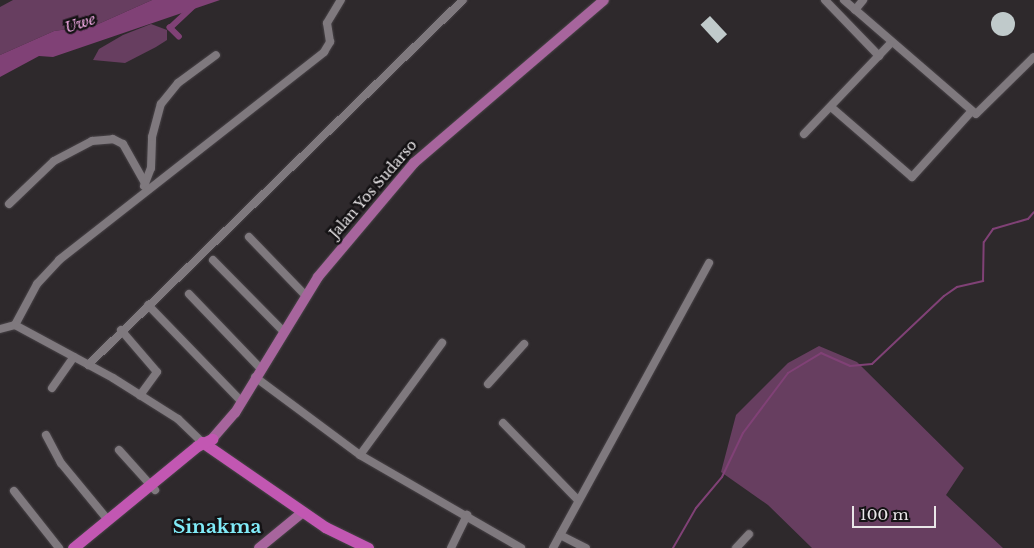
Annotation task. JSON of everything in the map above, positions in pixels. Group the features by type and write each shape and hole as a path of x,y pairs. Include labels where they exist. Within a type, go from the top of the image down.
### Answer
{"highway":[{"name":"Jalan Yos Sudarso","path":"82,548 207,443"},
{"path":"207,443 303,512 368,548"},
{"name":"Jalan Yos Sudarso","path":"73,548 153,488"}],"main road":[{"name":"Jalan Yos Sudarso","path":"207,443 241,401 282,330 356,228 435,141 604,0"},
{"path":"259,548 303,512"}],"street":[{"path":"15,325 37,284 59,260 142,192 168,177 283,87 286,78 324,52 330,45 328,23 342,0"},
{"path":"88,365 121,330 463,0"},
{"path":"825,0 880,56"},
{"path":"844,0 890,44 918,62 971,112 983,112 1034,56"},
{"path":"855,10 864,0"},
{"path":"804,134 890,44"},
{"path":"142,192 161,104 178,83 216,54"},
{"path":"831,107 912,177 971,112"},
{"path":"9,204 54,160 92,141 113,139 123,144 145,183"},
{"path":"249,236 306,295"},
{"path":"213,260 282,330"},
{"path":"553,548 709,264"},
{"path":"189,294 260,368"},
{"path":"148,305 241,401"},
{"path":"0,329 15,325 74,357 140,394 178,419 207,443"},
{"path":"121,330 158,372 140,394"},
{"path":"360,455 442,343"},
{"path":"488,384 524,344"},
{"path":"52,388 74,357"},
{"path":"255,377 360,455 467,515 521,548"},
{"path":"503,423 578,500"},
{"path":"46,435 61,463 108,520"},
{"path":"118,450 153,488"},
{"path":"14,491 59,548"},
{"path":"451,548 467,515"},
{"path":"736,548 748,534"},
{"path":"560,535 586,548"}],"shaded area":[{"path":"13,0 152,0 96,25 54,31 0,55 0,7"},
{"path":"152,0 220,0 53,57 39,56 0,77 0,55 54,31 96,25"},
{"path":"151,24 167,30 167,40 125,63 93,60 99,49 123,35"},
{"path":"819,346 857,362 964,468 946,495 1003,548 812,548 768,505 721,472 736,415 788,363"}],"building":[{"path":"1003,12 1011,16 1015,24 1011,32 1003,36 995,32 991,24 995,16"},
{"path":"710,16 727,34 718,43 700,25"}],"waterway":[{"path":"179,37 170,28 198,2"},
{"path":"673,548 696,508 722,477 743,433 788,373 821,353 850,366 872,364 944,296 957,287 983,281 984,242 993,229 1028,219 1034,212"}],"district":[{"name":"Sinakma","path":"217,527"}],"water label":[{"name":"Uwe","path":"80,23"}]}
